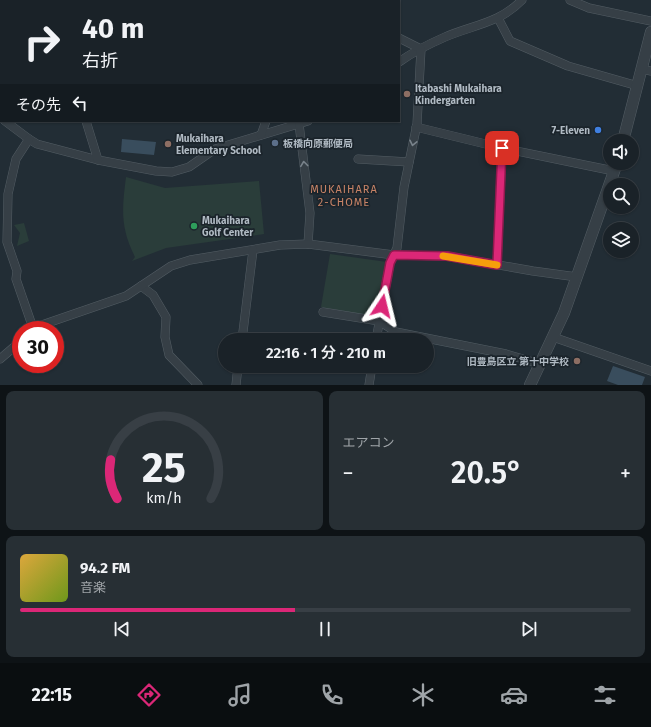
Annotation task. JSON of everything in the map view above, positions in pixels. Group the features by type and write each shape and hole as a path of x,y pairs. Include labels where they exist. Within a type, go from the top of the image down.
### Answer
{"street":[{"path":"400,61 445,37 506,14 522,0"},
{"path":"570,0 589,8 651,21"},
{"path":"498,18 510,40 568,66 638,86"},
{"path":"625,134 638,86 646,70 651,32"},
{"path":"400,38 421,49"},
{"path":"377,333 390,263 397,248 404,187 416,127 421,49"},
{"path":"6,122 38,144 98,160 156,171 172,172 189,167 215,149 305,122"},
{"path":"86,122 98,160"},
{"path":"261,135 266,122"},
{"path":"299,124 310,213 308,244"},
{"path":"416,127 502,148 603,165"},
{"path":"29,139 16,159 8,194 7,242 17,271 16,280 29,321"},
{"path":"497,265 502,148"},
{"path":"358,159 409,162"},
{"path":"530,385 564,312 614,170"},
{"path":"55,321 126,296 171,266 190,260 280,245 308,244 394,255 447,256 577,277"},
{"path":"243,333 253,250"},
{"path":"141,286 153,295 166,317 165,337 169,355 198,385"},
{"path":"323,312 379,321 396,332 506,354 540,364"},
{"path":"553,337 651,371"},
{"path":"0,359 12,349"},
{"path":"236,385 237,373"},
{"path":"369,385 371,373"}],"green space":[{"name":"Mukaihara Golf Center","path":"126,177 165,188 259,181 264,234 166,248 132,261 135,257 130,246 123,218"},
{"path":"24,223 29,241 17,246 20,233 14,225"},
{"path":"330,254 387,262 375,317 321,307"}],"water":[{"path":"122,139 156,142 154,155 121,152"},
{"path":"613,366 645,377 642,385 618,385 607,381"}],"slow traffic":[{"path":"443,256 497,265"}],"place":[{"name":"Itabashi Mukaihara Kindergarten","path":"407,94"},
{"name":"7-Eleven","path":"598,130"},
{"name":"板橋向原郵便局","path":"275,143"},
{"name":"Mukaihara Elementary School","path":"168,144"},
{"name":"Mukaihara Golf Center","path":"194,226"},
{"name":"旧豊島区立 第十中学校","path":"577,361"}],"district":[{"name":"MUKAIHARA 2-CHOME","path":"344,195"}],"route":[{"path":"382,306 390,263 394,255 447,256 497,265 502,148"}]}
